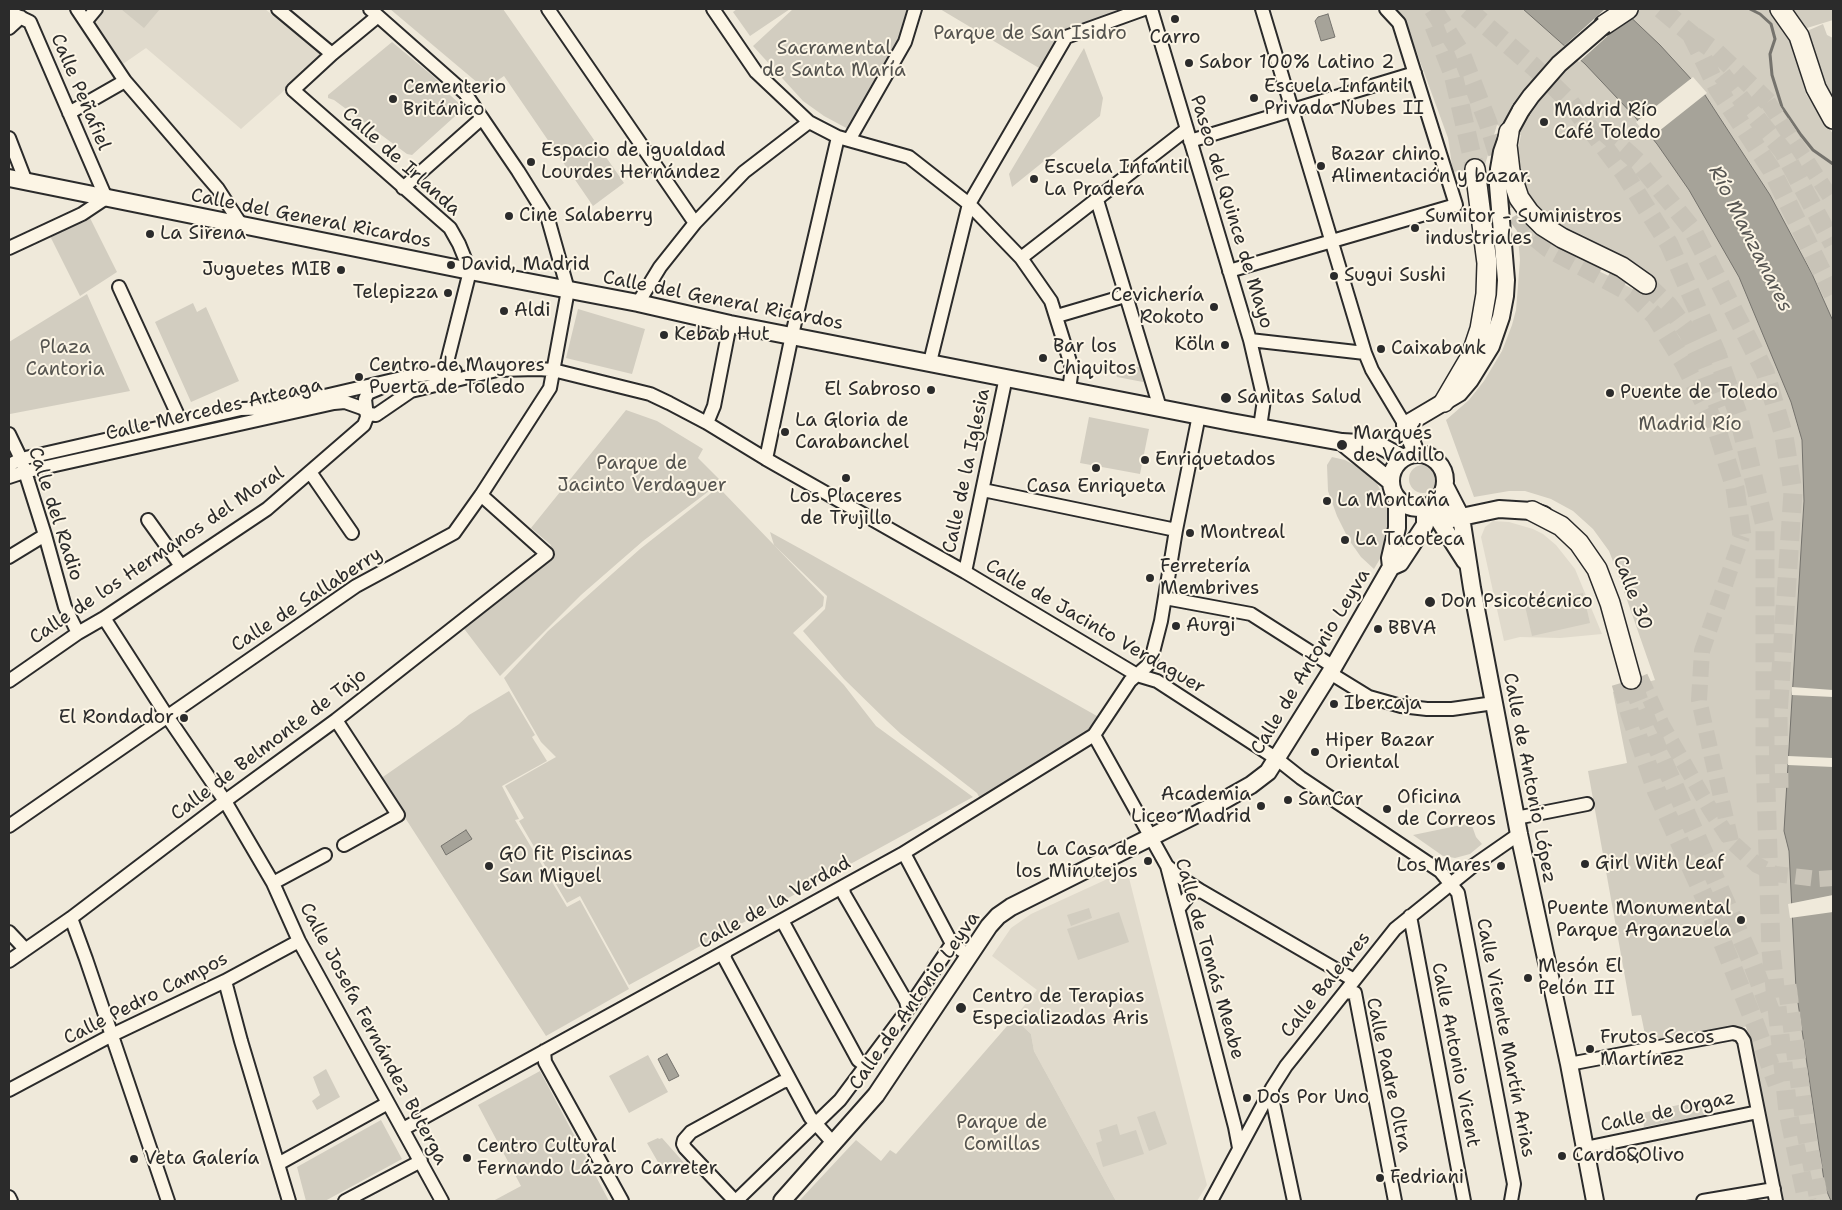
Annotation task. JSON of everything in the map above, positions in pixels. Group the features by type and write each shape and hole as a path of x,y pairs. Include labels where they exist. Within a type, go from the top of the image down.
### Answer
{"highway":[{"path":"1604,25 1628,9"},
{"path":"1780,9 1798,36 1816,88 1833,119"},
{"path":"1509,132 1507,145 1510,171 1519,198 1529,212 1543,226 1562,238 1622,267 1646,284"},
{"path":"1444,402 1471,356 1480,329 1486,294 1487,264 1475,169"},
{"path":"1532,511 1561,526 1579,542 1597,568 1610,603 1630,680"}],"main road":[{"path":"1410,456 1405,425 1458,393 1470,380 1491,346 1501,317 1505,296 1504,245 1498,185 1502,152 1509,132 1531,96 1560,64 1620,9"},
{"name":"Calle del General Ricardos","path":"9,178 470,272 638,303 730,324 1160,408 1342,442 1377,444 1410,456"},
{"name":"Calle del General Ricardos","path":"1342,442 1394,490"},
{"path":"1427,455 1440,464 1446,478 1445,486 1440,496 1429,505 1415,508 1409,506 1394,490 1395,466 1410,456 1427,455"},
{"name":"Calle de Antonio López","path":"1445,486 1461,517 1468,567 1517,826 1569,1064 1595,1201"},
{"name":"Calle de Antonio Leyva","path":"782,1201 876,1095 989,926 998,916 1011,907 1251,785 1268,772 1332,670 1391,567 1390,558 1397,528 1394,490"},
{"path":"1429,505 1452,519 1499,509 1532,511"},
{"name":"Calle de Antonio Leyva","path":"1391,567 1400,563 1424,525 1429,505"},
{"name":"Calle de Antonio López","path":"1429,505 1468,567"}],"street":[{"path":"77,9 124,81 218,189 242,226"},
{"path":"86,21 96,9"},
{"path":"278,9 332,54 374,12 465,93 548,219 568,290"},
{"path":"548,9 695,223"},
{"path":"713,9 756,72 809,122 843,139 908,157 969,204 1021,258 1051,301 1057,316 1072,368 1069,390"},
{"path":"766,460 792,335 843,139 905,42 914,9"},
{"path":"930,362 969,204 1066,37 1144,9"},
{"name":"Paseo del Quince de Mayo","path":"1151,9 1250,340 1264,400 1260,427"},
{"path":"1262,9 1365,354 1372,370 1405,425"},
{"path":"1230,271 1456,205 1399,23 1386,9"},
{"name":"Calle Peñafiel","path":"9,12 30,22 106,198"},
{"path":"9,28 21,17"},
{"name":"Calle de Irlanda","path":"332,54 293,90 450,228 459,244 470,272"},
{"path":"1021,258 1097,200 1189,135 1292,109 1415,74"},
{"path":"69,113 124,81"},
{"path":"403,188 482,118"},
{"path":"638,303 660,267 695,223 744,172 809,122"},
{"path":"9,138 26,182"},
{"path":"9,248 82,214 106,198"},
{"path":"1097,200 1160,408"},
{"path":"444,374 470,272"},
{"path":"119,287 181,422"},
{"name":"Calle de Sallaberry","path":"9,826 356,586 454,533 481,495 550,388 568,290"},
{"path":"1057,316 1125,296"},
{"path":"707,423 714,406 730,324"},
{"path":"1250,340 1365,354"},
{"name":"Calle Mercedes Arteaga","path":"9,478 22,466 181,422 241,409 273,408 406,377 444,374 495,363 540,360 553,370"},
{"path":"367,411 373,415 378,414 411,391 497,370 538,368 553,370"},
{"name":"Calle de Jacinto Verdaguer","path":"553,370 650,394 707,423 766,460 965,572 1137,675 1157,681 1277,759 1301,778 1440,871 1451,883"},
{"name":"Calle Mercedes Arteaga","path":"367,411 365,399 368,393 372,390 398,384 406,377"},
{"name":"Calle de la Iglesia","path":"965,572 1006,377"},
{"name":"Calle Mercedes Arteaga","path":"9,465 22,466 334,403 345,402 367,411"},
{"name":"Calle de los Hermanos del Moral","path":"9,681 78,633 104,618 266,509 364,425 367,411"},
{"name":"Calle de la Verdad","path":"403,1129 902,854 1094,735 1130,681 1151,660 1165,598 1176,530 1199,415"},
{"name":"Calle del Radio","path":"9,434 22,466 45,535 65,607 78,633"},
{"path":"310,472 352,533"},
{"path":"983,490 1176,530"},
{"name":"Calle de Belmonte de Tajo","path":"9,961 71,918 225,801 336,720 547,554 481,495"},
{"path":"148,520 181,566"},
{"path":"9,557 45,535"},
{"path":"1165,598 1250,614 1369,697 1402,706 1427,709 1452,709 1494,703"},
{"name":"Calle Josefa Fernández Buterga","path":"104,618 225,801 273,883 299,940 442,1201"},
{"path":"336,720 398,815 344,845"},
{"name":"Calle de Tomás Meabe","path":"1094,735 1167,866 1235,1126 1239,1148"},
{"path":"1517,826 1587,804"},
{"name":"Calle Baleares","path":"1216,1200 1239,1148 1286,1066 1395,929 1517,826"},
{"path":"902,854 906,857 951,942 970,956"},
{"path":"273,883 325,855"},
{"path":"1167,866 1201,891 1354,980"},
{"name":"Calle Vicente Martín Arias","path":"1451,883 1458,893 1514,1184 1511,1201"},
{"path":"843,887 844,894 906,1001 908,1010"},
{"path":"1179,908 1191,894 1201,891"},
{"name":"Calle Antonio Vicent","path":"1410,916 1464,1201"},
{"path":"71,918 168,1201"},
{"path":"781,921 858,1060 862,1064 868,1064"},
{"path":"9,932 25,949"},
{"name":"Calle Pedro Campos","path":"9,1090 112,1035 225,981 299,940"},
{"name":"Calle de Antonio Leyva","path":"734,1201 816,1125 840,1100 908,1010 950,948 955,946"},
{"path":"726,952 724,956 726,961 790,1080 816,1125 834,1144"},
{"path":"225,981 289,1201"},
{"name":"Calle Padre Oltra","path":"1345,992 1354,993 1395,1201"},
{"path":"1569,1064 1733,1033 1740,1035 1744,1041 1775,1195 1703,1201"},
{"path":"544,1051 545,1062 622,1201"},
{"path":"734,1201 685,1148 684,1140 691,1132 782,1082 790,1080"},
{"path":"1272,1088 1272,1098 1294,1201"},
{"path":"278,1164 388,1104"},
{"name":"Calle de Orgaz","path":"1585,1148 1758,1112"},
{"path":"345,1201 421,1161"},
{"path":"9,1197 11,1201"}],"shaded area":[{"path":"106,9 265,9 323,56 241,129 146,48 120,66 93,25"},
{"path":"1493,521 1509,522 1533,529 1543,534 1556,545 1575,569 1602,634 1560,638 1520,637 1504,641 1481,537 1485,527"},
{"path":"1127,870 1207,1185 1197,1201 1116,1201 1034,1051 1031,1034 1014,1018 1037,990 992,956 1011,928 1031,914"}],"green space":[{"path":"121,9 160,9 144,28"},
{"path":"390,9 503,9 624,183 593,206 504,76 485,89"},
{"path":"737,9 790,9 750,36 733,12"},
{"name":"Sacramental de Santa María","path":"793,9 913,9 908,33 850,130 824,116 803,101 753,46"},
{"name":"Parque de San Isidro","path":"940,9 1130,9 1063,32 1039,68"},
{"name":"Madrid Río","path":"1392,9 1833,9 1833,20 1807,28 1790,38 1806,94 1833,134 1833,1201 1780,1201 1749,1026 1647,1044 1641,1015 1632,1016 1588,771 1627,763 1613,692 1655,680 1609,551 1593,529 1573,511 1551,499 1525,491 1509,491 1474,497 1446,420 1469,400 1484,381 1502,351 1512,325 1516,310 1520,260 1516,216 1522,215 1584,255 1584,264 1638,292 1653,279 1579,240 1534,208 1519,179 1517,153 1521,135 1497,125 1484,168 1453,172 1448,138 1406,23"},
{"path":"1823,24 1827,35 1833,38 1833,99 1822,80 1807,31"},
{"name":"Cementerio Británico","path":"392,42 434,77 439,82 438,84 463,107 412,155 407,154 334,100 328,98 328,95"},
{"path":"1084,48 1103,98 1100,116 1012,187 1009,174"},
{"path":"89,216 117,272 80,296 49,234"},
{"name":"Plaza Cantoria","path":"87,294 130,391 10,414 9,342"},
{"path":"193,303 197,312 206,307 239,381 191,402 155,322"},
{"path":"578,309 645,329 632,374 566,358"},
{"path":"1141,366 1145,380 1143,382 1117,377 1116,374"},
{"name":"Parque de Jacinto Verdaguer","path":"626,410 657,421 703,449 698,458 725,485 713,488 643,541 581,595 500,676 459,622 547,554 551,545 531,528"},
{"path":"1089,417 1149,429 1140,474 1080,463"},
{"path":"1332,457 1345,460 1367,472 1376,481 1386,503 1390,516 1388,545 1374,569 1361,557 1349,540 1337,516 1328,491 1327,465"},
{"path":"1423,465 1433,469 1437,479 1433,489 1423,493 1413,489 1409,479 1413,469"},
{"path":"715,490 722,491 824,597 823,606 793,633 844,685 876,726 973,797 629,985 580,896 567,903 519,821 524,818 505,786 556,757 541,742 504,678 548,631 640,549"},
{"path":"770,532 1104,720 1094,735 983,805 977,793 887,721 844,679 803,631 825,609 827,596 774,545"},
{"path":"1583,593 1590,623 1532,636 1525,606"},
{"name":"GO fit Piscinas San Miguel","path":"509,691 535,735 532,737 547,761 502,786 519,819 515,820 567,907 580,900 629,989 546,1036 380,779 469,715"},
{"path":"1471,823 1476,837 1482,844 1470,854 1455,858 1443,856 1413,835"},
{"path":"1089,908 1092,918 1071,926 1067,915"},
{"path":"1119,912 1129,942 1078,960 1067,929"},
{"name":"Parque de Comillas","path":"1014,1018 1031,1034 1034,1051 1116,1201 799,1201 856,1140 881,1161 890,1150 896,1154"},
{"path":"648,1055 668,1092 629,1113 609,1076"},
{"path":"326,1069 340,1097 317,1110 312,1101 320,1095 313,1077"},
{"path":"540,1071 609,1201 493,1201 521,1186 478,1105"},
{"path":"1701,1100 1704,1115 1644,1127 1642,1113"},
{"path":"1155,1111 1167,1144 1149,1151 1137,1117"},
{"path":"381,1120 402,1159 325,1201 306,1201 297,1167"},
{"path":"1117,1124 1120,1135 1136,1130 1144,1154 1103,1167 1096,1143 1102,1141 1099,1130"},
{"path":"662,1138 686,1165 666,1176 647,1143"}],"water":[{"name":"Río Manzanares","path":"1523,9 1622,9 1660,45 1703,92 1770,195 1812,274 1833,321 1833,1201 1831,1201 1825,1187 1796,989 1789,851 1784,831 1804,501 1802,440 1791,402 1739,277 1689,190 1657,144 1635,117 1585,64"},
{"path":"1328,14 1335,37 1321,41 1315,21 1318,17"},
{"path":"466,830 472,839 446,855 441,846"},
{"path":"667,1054 679,1076 669,1081 658,1059"}],"pier":[{"path":"1605,9 1626,9 1624,21 1579,62 1563,47"},
{"path":"1693,77 1707,93 1649,139 1636,122"},
{"path":"1792,687 1833,690 1833,697 1792,695"},
{"path":"1788,756 1833,758 1833,767 1788,765"},
{"path":"1833,895 1833,912 1790,918 1788,904"}],"waterway":[{"path":"1750,9 1760,14 1771,24 1775,39 1770,54 1772,75 1782,107 1813,150 1833,164"}],"tunnel":[{"path":"1433,9 1461,53 1488,123 1498,155 1506,194 1517,215 1532,235 1548,248 1631,293 1655,316 1684,363 1715,424 1735,488 1742,536"},
{"path":"1467,9 1534,67 1569,101 1624,173 1669,244 1717,354 1738,414 1765,526 1765,757 1771,950 1788,1112 1807,1201"},
{"path":"1661,9 1691,34 1698,44"},
{"path":"1434,26 1453,74 1475,169"},
{"path":"1691,34 1718,89 1771,169 1833,294"},
{"path":"1694,36 1715,51 1768,102"},
{"path":"1722,75 1783,151 1833,244"},
{"path":"1768,102 1833,201"},
{"path":"1602,130 1639,163 1692,229 1765,372 1784,436 1793,492 1778,715 1779,788"},
{"path":"1646,284 1668,305 1688,332 1719,408"},
{"path":"1731,841 1699,700 1702,651 1742,536"},
{"path":"1640,677 1662,725 1710,809 1731,841 1757,865 1775,874 1818,879 1833,878"},
{"path":"1621,683 1656,790 1704,896 1777,1084"},
{"path":"1632,683 1657,747 1751,960 1770,1010"},
{"path":"1787,985 1806,1132 1818,1195"}],"place":[{"name":"Carro","path":"1175,19"},
{"name":"Sabor 100% Latino 2","path":"1189,63"},
{"name":"Escuela Infantil Privada Nubes II","path":"1254,98"},
{"name":"Cementerio Británico","path":"393,99"},
{"name":"Madrid Río Café Toledo","path":"1544,122"},
{"name":"Espacio de igualdad Lourdes Hernández","path":"531,162"},
{"name":"Bazar chino. Alimentación y bazar.","path":"1321,166"},
{"name":"Escuela Infantil La Pradera","path":"1034,179"},
{"name":"Cine Salaberry","path":"509,216"},
{"name":"Sumitor - Suministros industriales","path":"1415,228"},
{"name":"La Sirena","path":"150,234"},
{"name":"David, Madrid","path":"451,265"},
{"name":"Juguetes MIB","path":"341,270"},
{"name":"Sugui Sushi","path":"1334,276"},
{"name":"Telepizza","path":"448,293"},
{"name":"Cevichería Rokoto","path":"1214,307"},
{"name":"Aldi","path":"504,311"},
{"name":"Kebab Hut","path":"664,335"},
{"name":"Köln","path":"1225,345"},
{"name":"Caixabank","path":"1381,349"},
{"name":"Bar los Chiquitos","path":"1043,358"},
{"name":"Centro de Mayores Puerta de Toledo","path":"359,377"},
{"name":"El Sabroso","path":"931,390"},
{"name":"Puente de Toledo","path":"1610,393"},
{"name":"Sanitas Salud","path":"1226,398"},
{"name":"La Gloria de Carabanchel","path":"785,432"},
{"name":"Marqués de Vadillo","path":"1342,445"},
{"name":"Enriquetados","path":"1145,460"},
{"name":"Casa Enriqueta","path":"1096,468"},
{"name":"Los Placeres de Trujillo","path":"846,478"},
{"name":"La Montaña","path":"1327,501"},
{"name":"Montreal","path":"1190,533"},
{"name":"La Tacoteca","path":"1345,540"},
{"name":"Ferretería Membrives","path":"1150,578"},
{"name":"Don Psicotécnico","path":"1430,602"},
{"name":"Aurgi","path":"1176,626"},
{"name":"BBVA","path":"1378,629"},
{"name":"Ibercaja","path":"1334,704"},
{"name":"El Rondador","path":"184,718"},
{"name":"Hiper Bazar Oriental","path":"1315,752"},
{"name":"SanCar","path":"1288,800"},
{"name":"Academia Liceo Madrid","path":"1261,806"},
{"name":"Oficina de Correos","path":"1387,809"},
{"name":"La Casa de los Minutejos","path":"1148,861"},
{"name":"Girl With Leaf","path":"1585,864"},
{"name":"GO fit Piscinas San Miguel","path":"489,866"},
{"name":"Los Mares","path":"1501,866"},
{"name":"Puente Monumental Parque Arganzuela","path":"1741,920"},
{"name":"Mesón El Pelón II","path":"1528,978"},
{"name":"Centro de Terapias Especializadas Aris","path":"961,1008"},
{"name":"Frutos Secos Martínez","path":"1590,1049"},
{"name":"Dos Por Uno","path":"1247,1098"},
{"name":"Cardo&Olivo","path":"1562,1156"},
{"name":"Centro Cultural Fernando Lázaro Carreter","path":"467,1158"},
{"name":"Veta Galería","path":"134,1159"},
{"name":"Fedriani","path":"1380,1178"}]}
